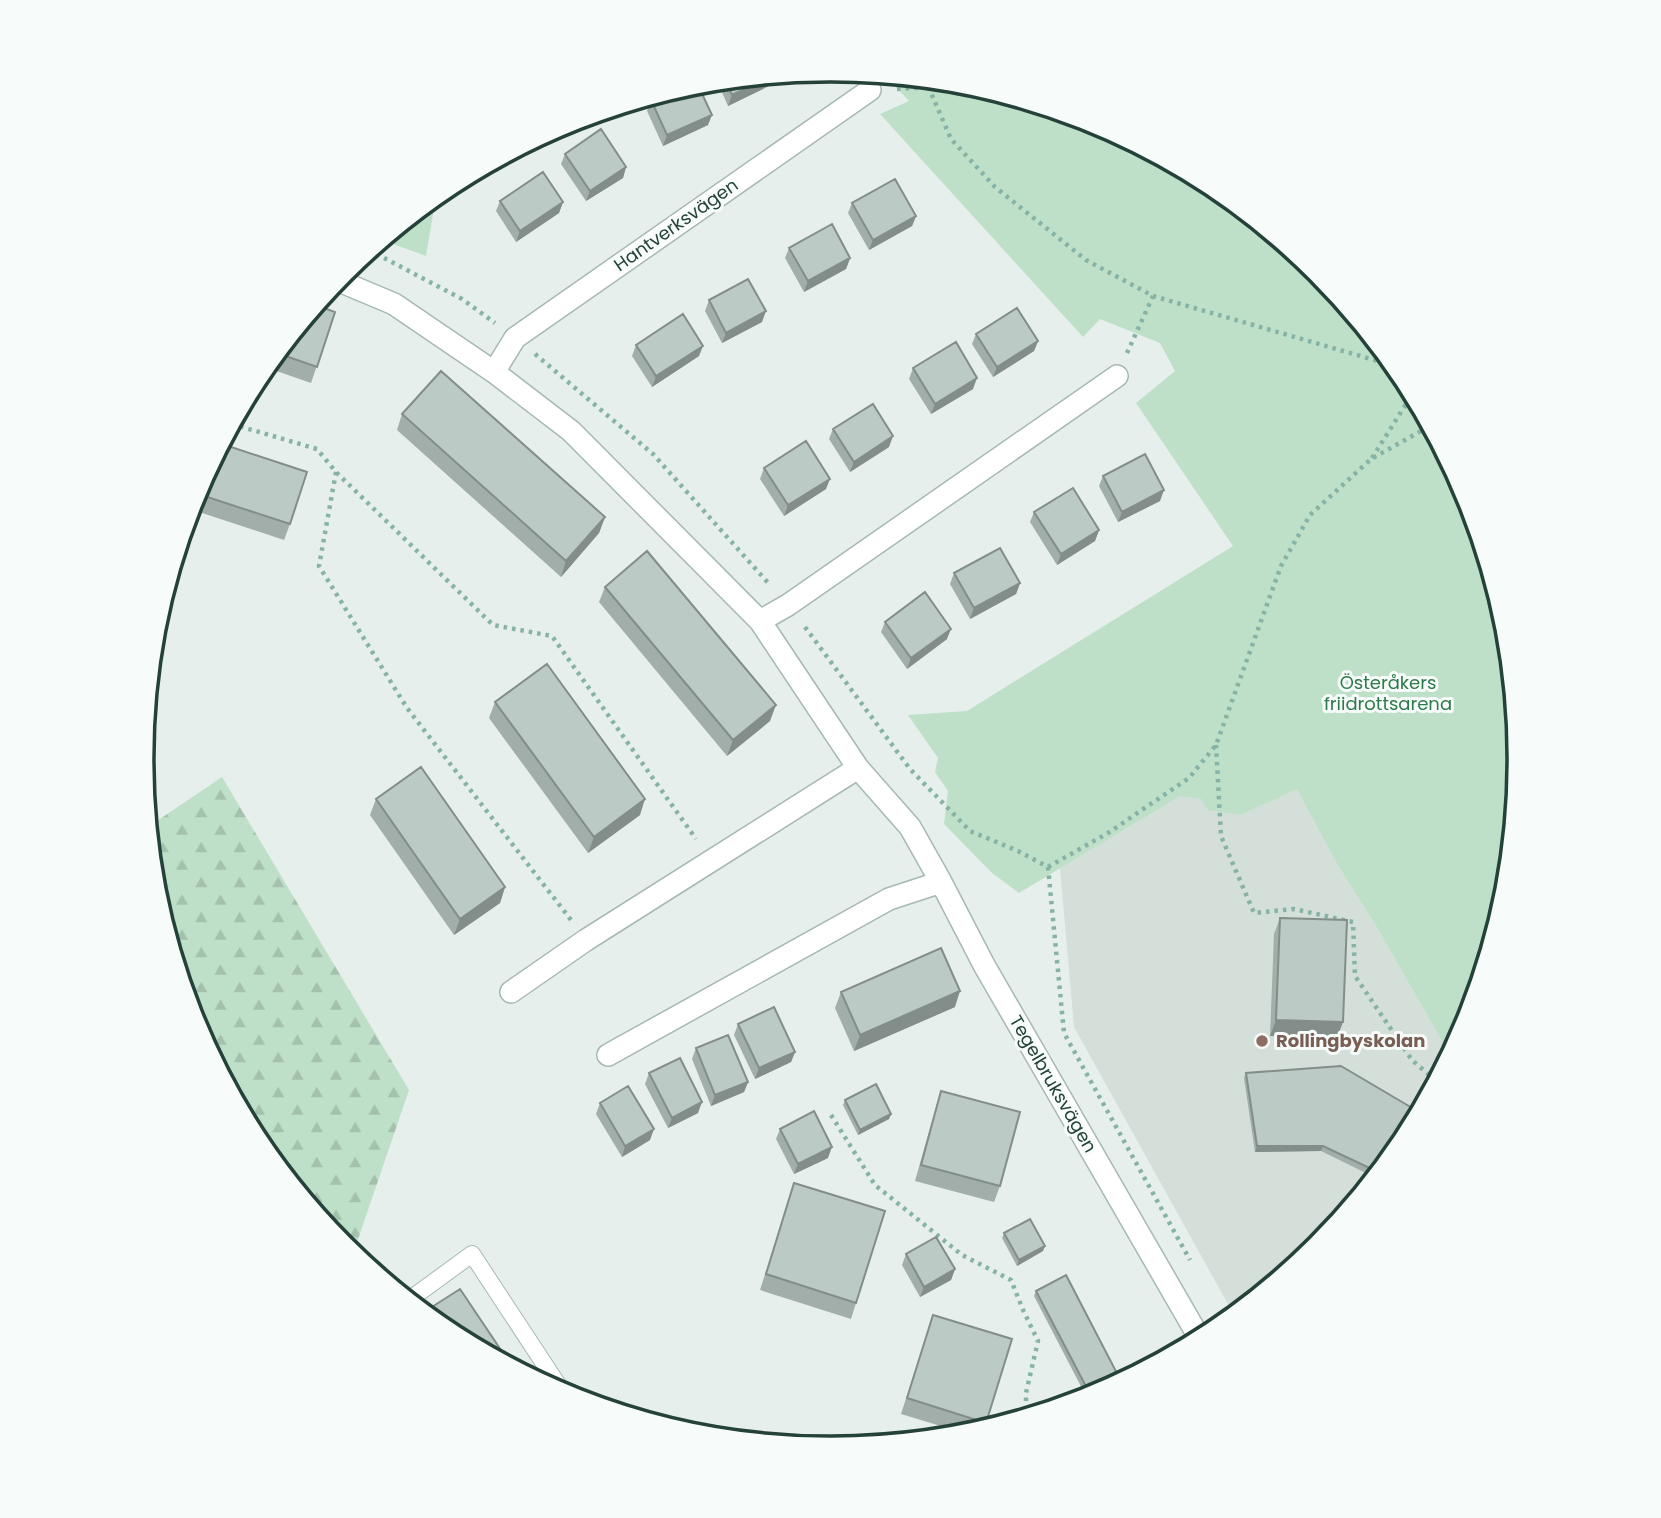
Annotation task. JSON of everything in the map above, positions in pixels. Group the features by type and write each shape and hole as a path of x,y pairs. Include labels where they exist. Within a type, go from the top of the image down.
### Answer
{"street":[{"name":"Hantverksvägen","path":"494,372 515,338 870,90"},
{"path":"348,285 394,304 494,372 571,432 760,621 858,768 586,940 511,992"},
{"path":"760,621 788,605 1116,376"},
{"name":"Tegelbruksvägen","path":"858,768 910,827 984,965 1194,1329"},
{"path":"608,1055 889,899 941,882"}],"lane":[{"path":"416,1294 472,1254 552,1375"}],"path":[{"path":"870,90 915,88"},
{"path":"929,90 951,139 995,187 1086,260 1153,296 1377,361"},
{"path":"1116,376 1153,296"},
{"path":"1048,867 1108,832 1189,778 1216,745 1281,566 1310,515 1371,458 1406,404"},
{"path":"241,427 317,449 336,472 493,625 552,636 712,861"},
{"path":"1371,458 1422,430"},
{"path":"336,472 319,566 407,708 586,940"},
{"path":"1216,745 1221,836 1254,913 1294,909 1353,922 1355,976 1412,1060 1429,1074"},
{"path":"910,769 970,831 1048,867"},
{"path":"1048,867 1065,1033 1191,1262"},
{"path":"831,1115 875,1185 962,1255 1012,1280 1038,1341 1026,1393 1026,1407"}],"shaded area":[{"name":"Rollingbyskolan","path":"1298,788 1337,864 1444,1044 1417,1097 1367,1171 1309,1238 1277,1268 1229,1306 1074,1027 1060,868 1180,795 1201,799 1241,815"}],"green space":[{"name":"Österåkers friidrottsarena","path":"895,86 963,95 1048,118 1130,152 1206,196 1277,250 1309,280 1367,347 1417,421 1456,500 1471,541 1494,627 1506,715 1506,803 1494,891 1471,977 1444,1044 1337,864 1297,789 1241,815 1208,810 1201,799 1180,796 1019,893 992,873 944,824 948,791 935,772 938,758 908,715 967,711 1233,546 1136,403 1175,371 1160,343 1100,319 1083,337 880,114 909,101"},
{"path":"433,212 426,256 392,244"},
{"path":"222,777 409,1090 357,1243 322,1205 268,1135 244,1097 205,1018 177,934 167,891 157,821"}],"building":[{"path":"748,87 732,95 730,90"},
{"path":"702,94 712,115 667,135 653,105"},
{"path":"601,129 626,167 590,191 565,154"},
{"path":"543,172 563,202 520,231 500,201"},
{"path":"895,179 916,216 873,240 852,203"},
{"path":"832,224 850,258 808,281 789,248"},
{"path":"748,279 766,311 726,333 709,300"},
{"path":"1017,308 1038,341 997,367 976,334"},
{"path":"326,309 335,312 317,367 287,357"},
{"path":"683,314 703,346 656,376 636,345"},
{"path":"956,342 977,378 935,404 913,368"},
{"path":"441,371 605,517 566,561 402,414"},
{"path":"873,404 893,436 854,462 833,429"},
{"path":"806,441 830,479 788,505 764,468"},
{"path":"231,447 307,472 290,524 207,497"},
{"path":"1145,454 1164,490 1122,512 1103,476"},
{"path":"1073,488 1099,530 1061,554 1034,512"},
{"path":"1000,548 1020,583 974,608 954,573"},
{"path":"647,551 776,705 733,740 605,587"},
{"path":"925,592 951,629 911,658 885,622"},
{"path":"547,664 645,799 594,837 495,702"},
{"path":"421,767 505,887 460,919 376,799"},
{"path":"1280,918 1347,920 1343,1022 1276,1020"},
{"path":"941,948 960,991 860,1035 841,992"},
{"path":"774,1007 795,1052 759,1068 738,1024"},
{"path":"728,1035 748,1082 715,1095 696,1048"},
{"path":"680,1058 702,1102 672,1118 649,1073"},
{"path":"1341,1066 1411,1107 1369,1168 1323,1146 1257,1146 1246,1073"},
{"path":"876,1084 891,1114 860,1130 845,1100"},
{"path":"628,1086 654,1129 625,1146 600,1103"},
{"path":"941,1091 1020,1112 1000,1186 921,1165"},
{"path":"814,1111 832,1147 798,1164 780,1129"},
{"path":"794,1183 885,1211 856,1303 766,1274"},
{"path":"1030,1219 1045,1246 1019,1260 1004,1233"},
{"path":"936,1237 955,1269 924,1287 906,1254"},
{"path":"1066,1275 1116,1372 1085,1385 1036,1291"},
{"path":"460,1289 501,1350 455,1322 433,1306"},
{"path":"933,1315 1012,1339 988,1417 976,1420 907,1398"}],"place":[{"name":"Rollingbyskolan","path":"1262,1041"}]}
